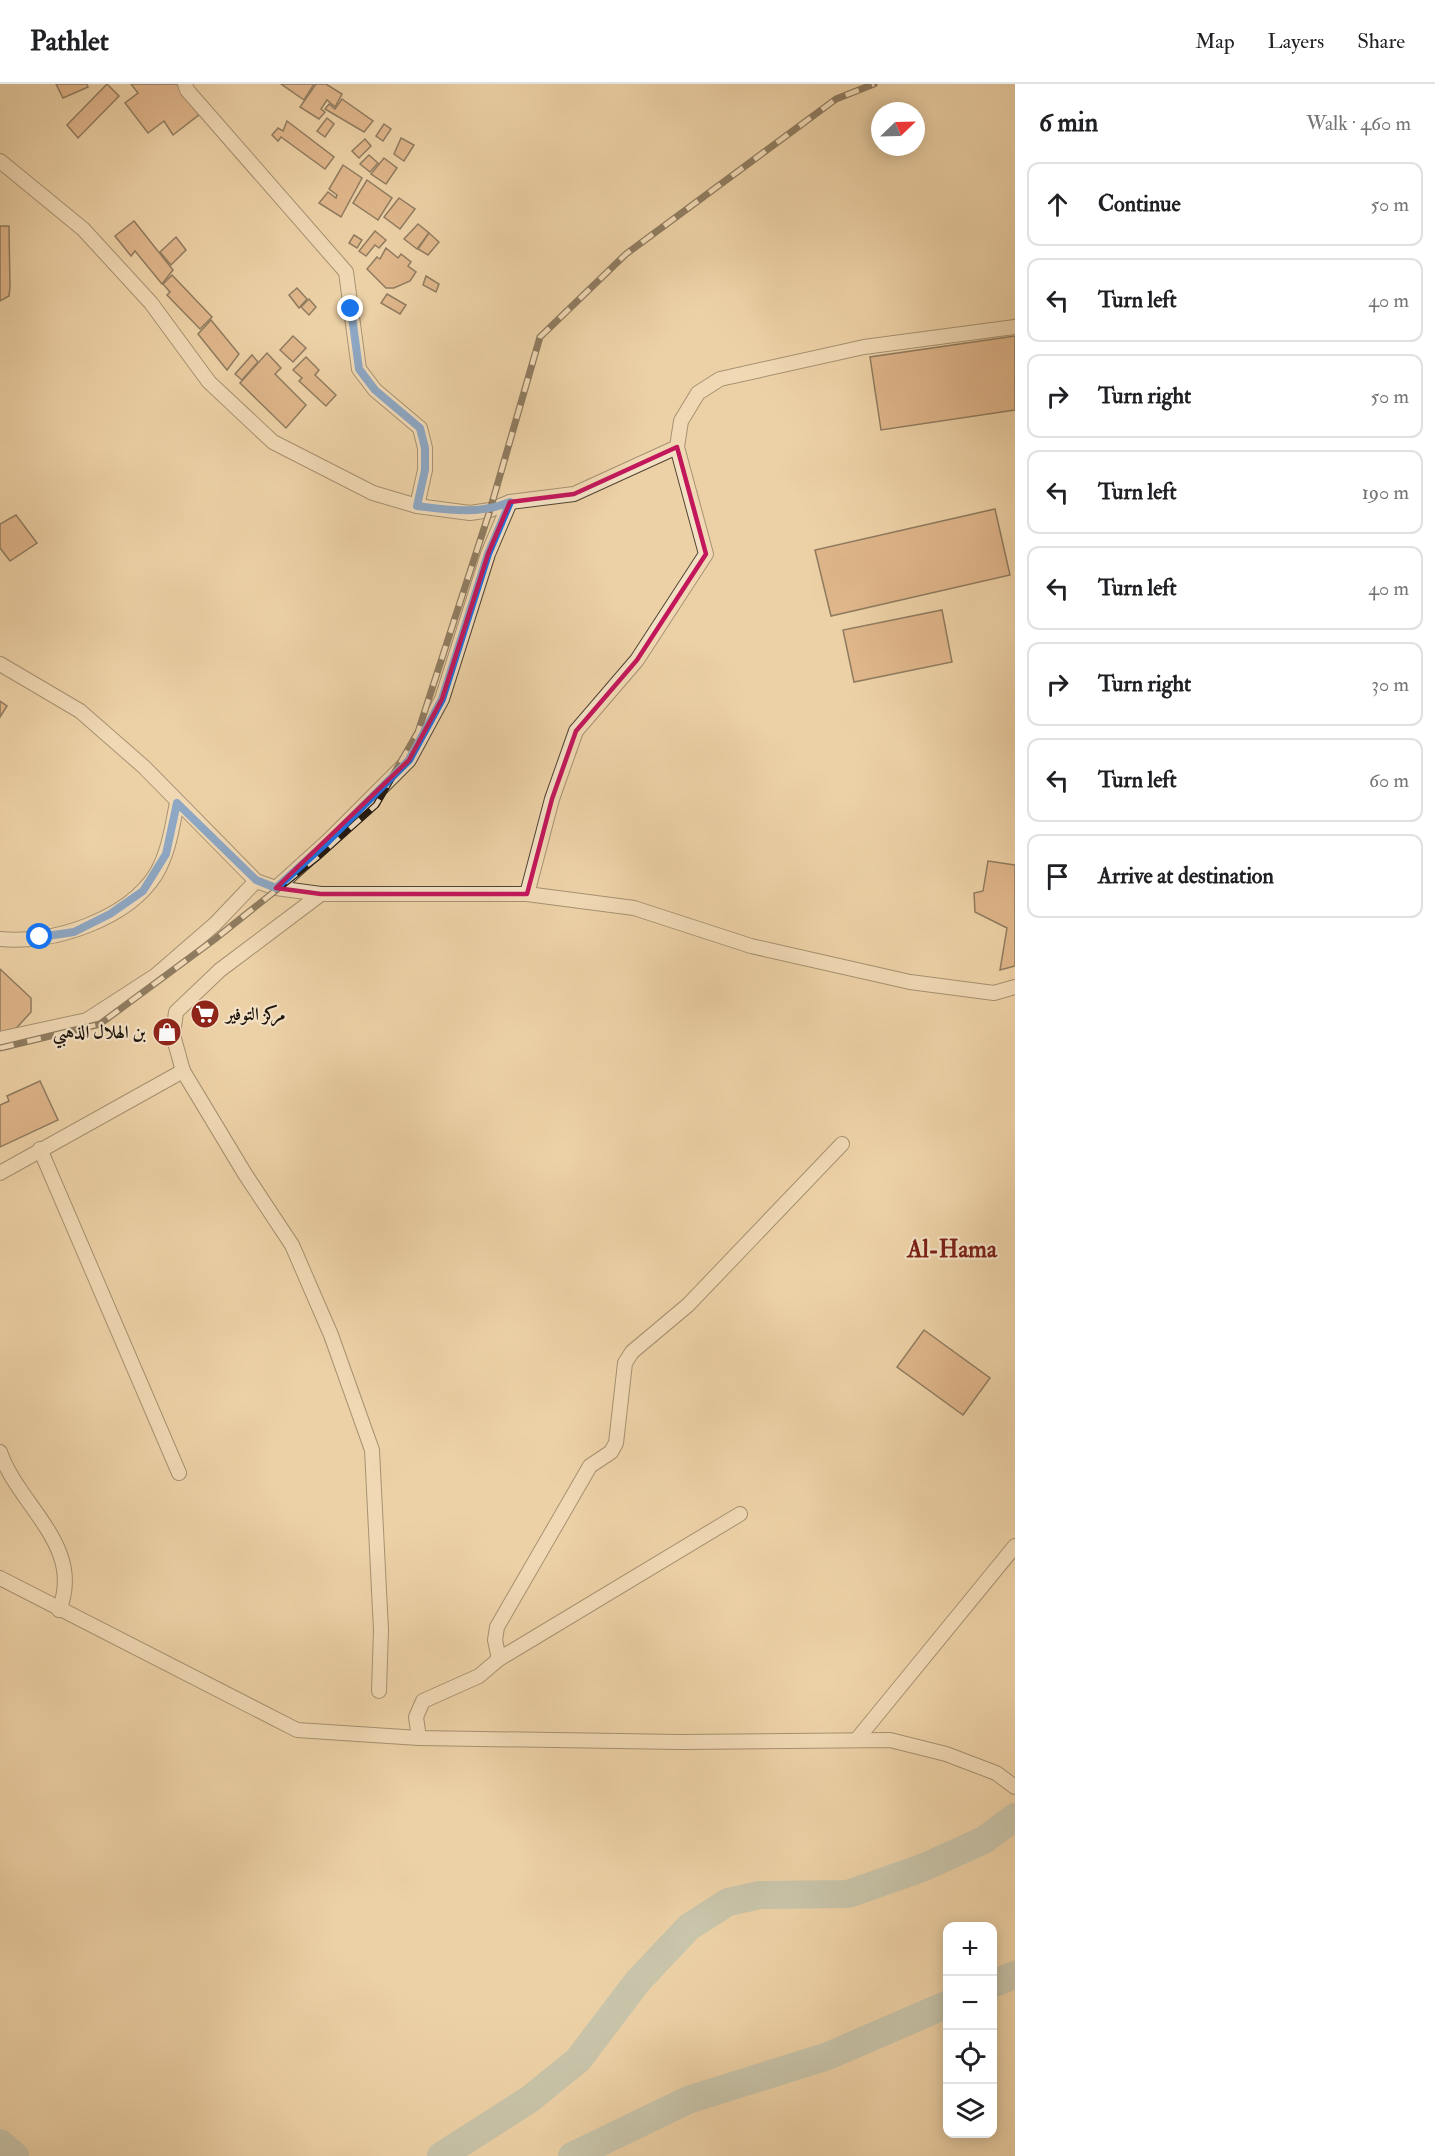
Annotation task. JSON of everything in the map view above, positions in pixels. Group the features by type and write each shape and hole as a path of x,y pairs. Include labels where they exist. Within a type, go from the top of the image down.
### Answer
{"street":[{"path":"185,84 187,90 346,272 359,369 375,390 420,428 425,448 425,470 417,506"},
{"path":"0,161 83,229 151,303 209,382 273,442 373,493 417,506 470,513 490,510 510,502 574,494 677,447"},
{"path":"527,894 552,799 576,731 637,660 706,554 677,447 681,421 698,393 720,379 864,347 1015,327"},
{"path":"276,888 328,841 409,760 442,699 488,554 510,502"},
{"path":"0,664 80,711 144,767 177,803 256,880 276,888 321,894 527,894 634,908 751,946 910,982 994,993 1015,987"},
{"path":"0,939 74,932 110,914 143,891 166,854 177,803"},
{"path":"0,1039 87,1020 155,976 215,924 256,880"},
{"path":"321,894 220,970 176,1012 173,1035 183,1071 245,1174 292,1245 331,1335 372,1450 381,1630 379,1691"},
{"path":"0,1173 183,1071"},
{"path":"500,1659 495,1640 497,1627 590,1466 611,1452 616,1443 626,1363 632,1352 688,1305 842,1144"},
{"path":"40,1149 178,1473"},
{"path":"0,1452 64,1562 66,1591 59,1610"},
{"path":"418,1738 416,1717 423,1701 479,1676 500,1659 740,1514"},
{"path":"858,1738 1015,1546"},
{"path":"0,1578 297,1730 418,1738 680,1742 858,1738 890,1740 946,1754 996,1773 1015,1787"}],"highlighted area":[{"path":"677,447 706,554 637,660 576,731 552,799 527,894 321,894 276,888 409,760 442,699 488,554 510,502 574,494"}],"building":[{"path":"56,84 87,84 88,87 63,98"},
{"path":"107,84 119,96 78,138 67,125"},
{"path":"131,84 177,84 200,114 173,135 164,121 148,133 125,103 138,93"},
{"path":"281,84 314,84 304,100"},
{"path":"316,84 326,84 342,94 335,107 327,100 321,109 325,112 319,119 300,107"},
{"path":"342,99 373,121 364,132 325,109 329,104 335,109"},
{"path":"327,118 334,124 325,137 317,131"},
{"path":"287,121 334,157 325,169 281,137 278,141 272,135 278,128 283,131"},
{"path":"384,124 391,129 383,141 376,136"},
{"path":"401,138 414,145 404,161 394,154"},
{"path":"365,139 371,146 359,158 352,151"},
{"path":"369,155 378,163 370,172 360,164"},
{"path":"384,158 397,168 386,184 371,174"},
{"path":"343,165 362,178 341,217 319,203 328,192 336,198 337,195 329,189"},
{"path":"367,180 392,198 378,220 353,203"},
{"path":"399,198 415,209 400,229 384,217"},
{"path":"134,221 173,270 162,284 135,251 131,256 115,236"},
{"path":"418,224 429,233 417,249 404,239"},
{"path":"0,226 9,226 10,287 9,296 0,301"},
{"path":"375,231 386,240 379,248 375,245 366,256 359,251"},
{"path":"429,233 439,242 428,255 418,249"},
{"path":"354,235 362,240 357,248 349,243"},
{"path":"176,237 186,250 171,265 160,252"},
{"path":"386,248 398,258 401,254 411,262 408,266 416,272 410,281 394,288 386,288 367,269 377,257 380,259"},
{"path":"172,275 212,317 200,329 167,295 170,292 163,284"},
{"path":"426,276 439,284 436,292 423,285"},
{"path":"297,288 307,299 299,308 289,295"},
{"path":"387,294 406,305 400,314 381,303"},
{"path":"309,299 316,307 309,315 301,307"},
{"path":"211,320 239,354 227,370 198,334"},
{"path":"293,336 306,348 293,362 280,350"},
{"path":"1015,336 1015,410 881,430 870,357"},
{"path":"267,353 281,368 275,374 306,405 286,428 240,383"},
{"path":"252,355 258,362 242,380 235,374"},
{"path":"306,357 319,370 315,375 336,395 326,406 299,381 302,378 293,370"},
{"path":"995,509 1010,575 831,616 815,550"},
{"path":"16,515 37,543 10,561 0,548 0,524"},
{"path":"942,610 952,662 854,682 843,630"},
{"path":"0,701 7,706 0,717"},
{"path":"988,861 1015,865 1015,966 1000,970 1007,928 975,912 974,893 983,891"},
{"path":"0,969 31,998 31,1012 10,1035 0,1037"},
{"path":"40,1081 58,1120 0,1147 0,1105 9,1101 7,1096"},
{"path":"924,1330 990,1378 963,1415 897,1367"}],"waterway":[{"path":"441,2156 530,2099 578,2060 638,1981 689,1927 728,1902 760,1895 848,1894 922,1868 984,1840 1015,1817"},
{"path":"997,1982 1015,1975"},
{"path":"572,2156 688,2100 828,2056 943,2006"},
{"path":"0,2143 15,2156"}],"railway":[{"path":"0,1048 100,1024 215,939 319,856 376,805 418,732 490,510 540,337 626,254 836,99 874,84"}],"place":[{"name":"مركز التوفير","path":"205,1014"},
{"name":"بن الهلال الذهبي","path":"167,1032"}],"district":[{"name":"Al-Hama","path":"952,1249"}],"route":[{"path":"40,937 74,932 110,914 143,891 166,854 177,803 256,880 276,888 376,795 409,760 442,699 488,554 510,502 490,510 470,513 417,506 425,470 425,448 420,428 383,398 368,383 359,369 351,309"}]}
